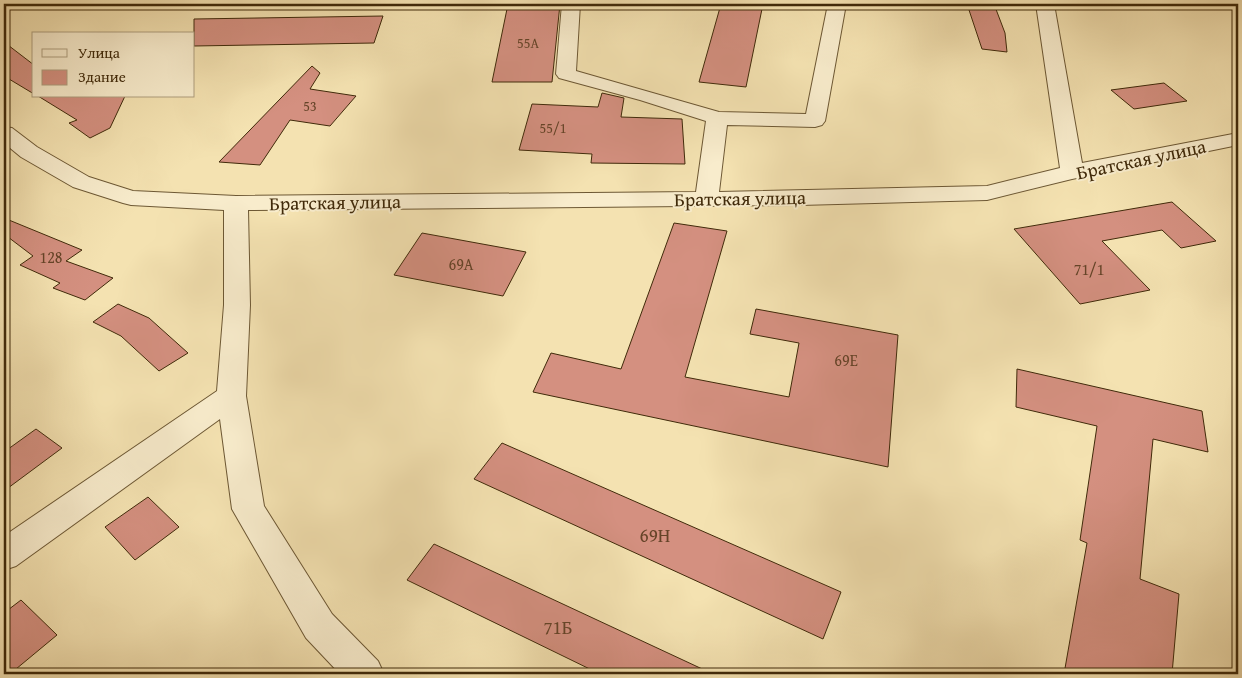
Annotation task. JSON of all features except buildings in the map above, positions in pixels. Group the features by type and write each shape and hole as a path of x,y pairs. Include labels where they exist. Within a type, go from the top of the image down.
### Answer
{"street":[{"path":"571,4 566,74 717,118 815,121 837,4"},
{"path":"1045,4 1072,172"},
{"path":"707,199 717,118"},
{"name":"Братская улица","path":"4,133 29,152 80,182 131,198 236,203 707,199 988,193 1072,172 1238,139"},
{"path":"236,203 237,305 231,396 248,509 318,626 366,674"},
{"path":"4,555 231,396"}]}
